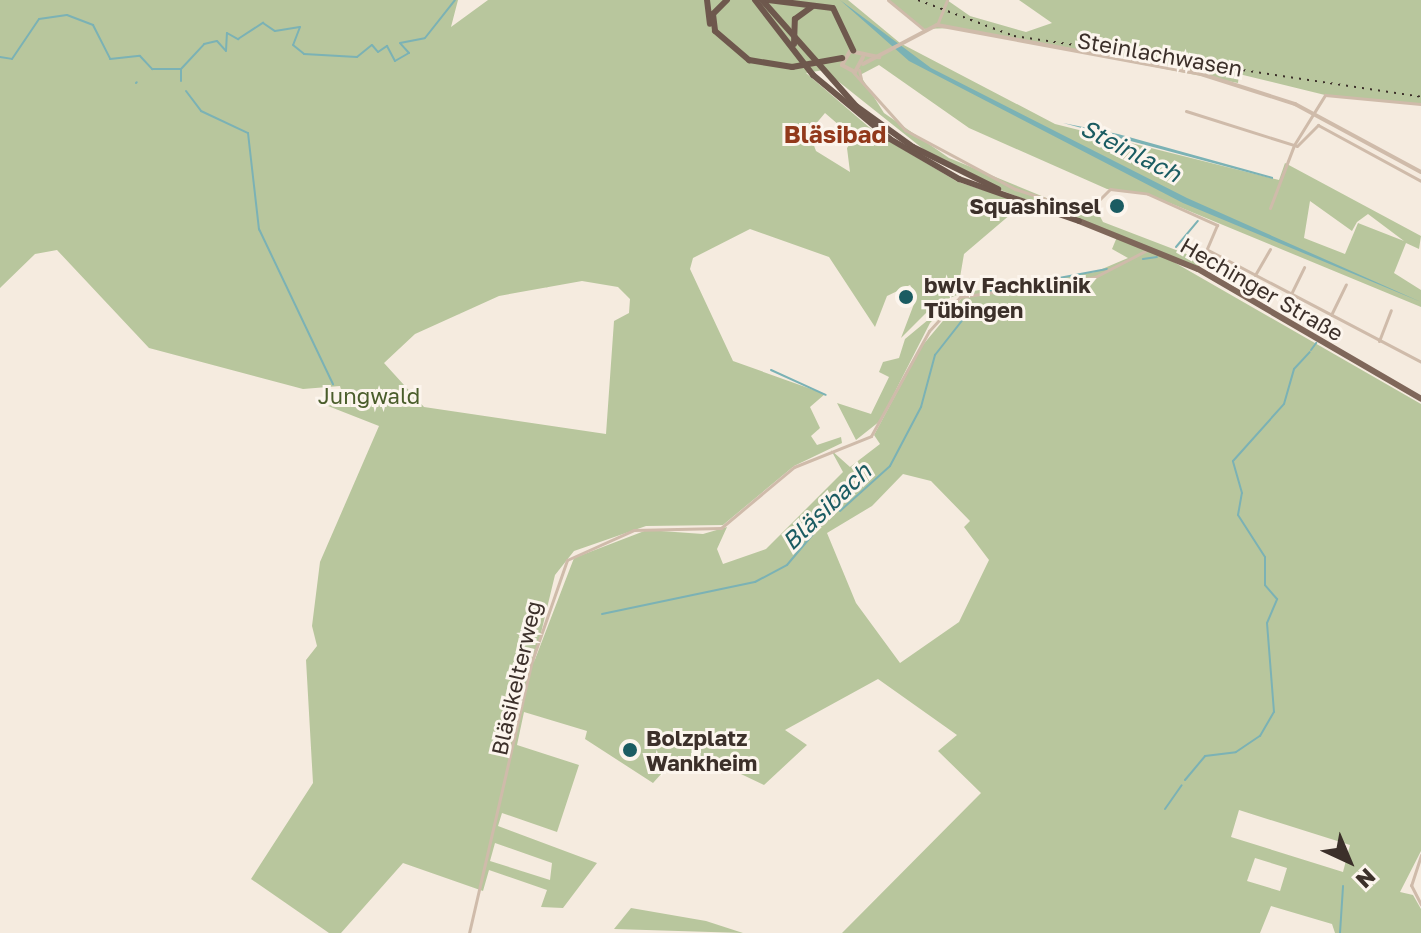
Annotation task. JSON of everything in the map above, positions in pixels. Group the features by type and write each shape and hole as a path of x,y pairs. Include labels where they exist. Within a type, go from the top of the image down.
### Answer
{"highway":[{"path":"707,0 713,32 742,59 776,69 842,62"},
{"path":"727,0 713,14 715,31 749,60 792,67 842,62"},
{"path":"747,0 817,75 931,158 1079,221"},
{"path":"755,0 781,37"},
{"path":"762,0 804,60"},
{"path":"768,0 833,8 850,51"},
{"path":"794,44 798,14 818,6 835,15 850,51"}],"main road":[{"name":"Hechinger Straße","path":"1079,221 1149,247 1421,399"}],"street":[{"path":"888,0 923,29"},
{"path":"937,25 947,0"},
{"name":"Steinlachwasen","path":"863,64 886,54 923,29 937,25 1214,77 1311,112 1421,172"},
{"path":"886,54 863,57 850,51 842,62 905,130 977,172 1058,203 1094,205 1107,189 1148,194 1217,225 1202,260"},
{"path":"853,72 859,70 863,57"},
{"path":"859,70 861,83"},
{"path":"1270,208 1294,145 1311,112 1330,93 1421,104"},
{"path":"1186,111 1302,146 1318,125 1421,181"},
{"name":"Bläsikelterweg","path":"469,933 532,661 567,560 634,530 721,528 794,467 871,436 929,331 960,297 1095,277 1149,247"},
{"path":"1255,275 1270,249"},
{"path":"1208,250 1421,362"},
{"path":"1291,294 1304,267"},
{"path":"1331,315 1346,284"},
{"path":"1379,341 1391,310"},
{"path":"1421,858 1411,888 1421,905"}],"green space":[{"name":"Jungwald","path":"0,0 458,0 451,27 488,0 848,0 900,43 1055,124 1279,180 1285,163 1421,236 1419,249 1406,243 1394,273 1421,290 1421,307 1148,194 1107,189 969,128 879,65 860,75 884,113 949,158 1061,204 1094,205 1103,222 1202,260 1198,269 1165,257 1421,404 1421,851 1400,892 1413,895 1421,909 1421,933 1335,933 1332,924 1271,906 1260,933 842,933 981,793 938,751 957,735 878,679 785,730 807,745 764,785 722,765 671,763 653,783 585,739 587,731 524,712 517,745 579,765 557,832 502,813 498,826 597,863 563,908 541,907 547,890 489,870 483,891 403,863 341,933 329,933 251,879 313,783 306,660 317,646 312,626 320,562 379,426 328,406 344,400 340,386 303,389 149,348 57,250 35,254 0,288","holes":["824,70 927,152 998,189 1141,244 1117,237 1112,249 1128,258 1095,272 967,292 922,346 874,435 880,444 850,467 831,450 843,472 766,549 723,564 717,549 727,527 703,534 647,530 574,558 534,662 555,575 574,551 646,526 723,525 794,466 842,443 841,437 817,445 811,436 820,428 810,407 825,394 733,361 690,269 693,258 750,229 829,257 875,327 887,296 910,285 917,296 901,338 935,304 957,295 964,254 1024,203 958,182 877,134 806,73","825,113 854,138 847,148 850,172 816,151 809,132","1310,201 1352,231 1357,222 1368,214 1404,241 1358,223 1345,254 1304,238","582,281 618,287 630,299 629,313 614,321 606,434 424,407 384,363 415,334 499,296","903,474 931,481 970,521 964,527 989,560 959,622 900,663 856,603 827,533 872,506","1239,810 1350,845 1343,872 1231,837","495,843 552,863 550,880 490,861","1255,858 1287,868 1280,891 1247,881"]},
{"path":"888,0 947,0 970,16 1026,32 1052,23 1019,0 1421,0 1421,104 1325,95 1239,74 1238,83 953,28 923,29"},
{"path":"952,300 930,323 880,421 856,440 837,403 871,414 889,377 879,372 883,362 899,358 905,339"},
{"path":"631,908 706,921 743,933 614,929"}],"water":[{"path":"840,0 931,68 1187,198 1421,302 1183,203 909,61"},
{"path":"1063,123 1118,134 1273,179"}],"waterway":[{"path":"0,57 12,59 39,19 67,15 93,25 110,59 140,56 152,69 181,69 204,44 217,41 226,51 227,33 238,39 263,23 275,31 300,27 293,45 304,54 357,57 372,45 378,52 387,46 395,61 409,53 400,43 425,38 455,0"},
{"path":"181,70 181,81"},
{"path":"186,91 201,111 248,133 259,229 333,384"},
{"name":"Bläsibach","path":"1176,247 1198,221"},
{"name":"Bläsibach","path":"1143,259 1157,257"},
{"name":"Bläsibach","path":"989,291 1107,269"},
{"name":"Bläsibach","path":"840,511 890,466 921,407 935,355 975,304"},
{"path":"1311,350 1316,343"},
{"path":"1185,780 1205,756 1236,752 1260,736 1274,712 1267,623 1277,599 1265,585 1265,557 1238,515 1242,493 1233,461 1284,404 1294,369 1310,352"},
{"path":"771,370 826,395"},
{"name":"Bläsibach","path":"602,614 755,582 787,565 819,527"},
{"path":"1165,809 1182,785"},
{"path":"1340,933 1343,886"}],"railway":[{"path":"918,0 1014,36 1421,97"}],"place":[{"name":"Squashinsel","path":"1117,206"},
{"name":"bwlv Fachklinik Tübingen","path":"906,297"},
{"name":"Bolzplatz Wankheim","path":"630,750"}],"district":[{"name":"Bläsibad","path":"835,134"}],"water label":[{"name":"Steinlach","path":"1131,150"}]}
